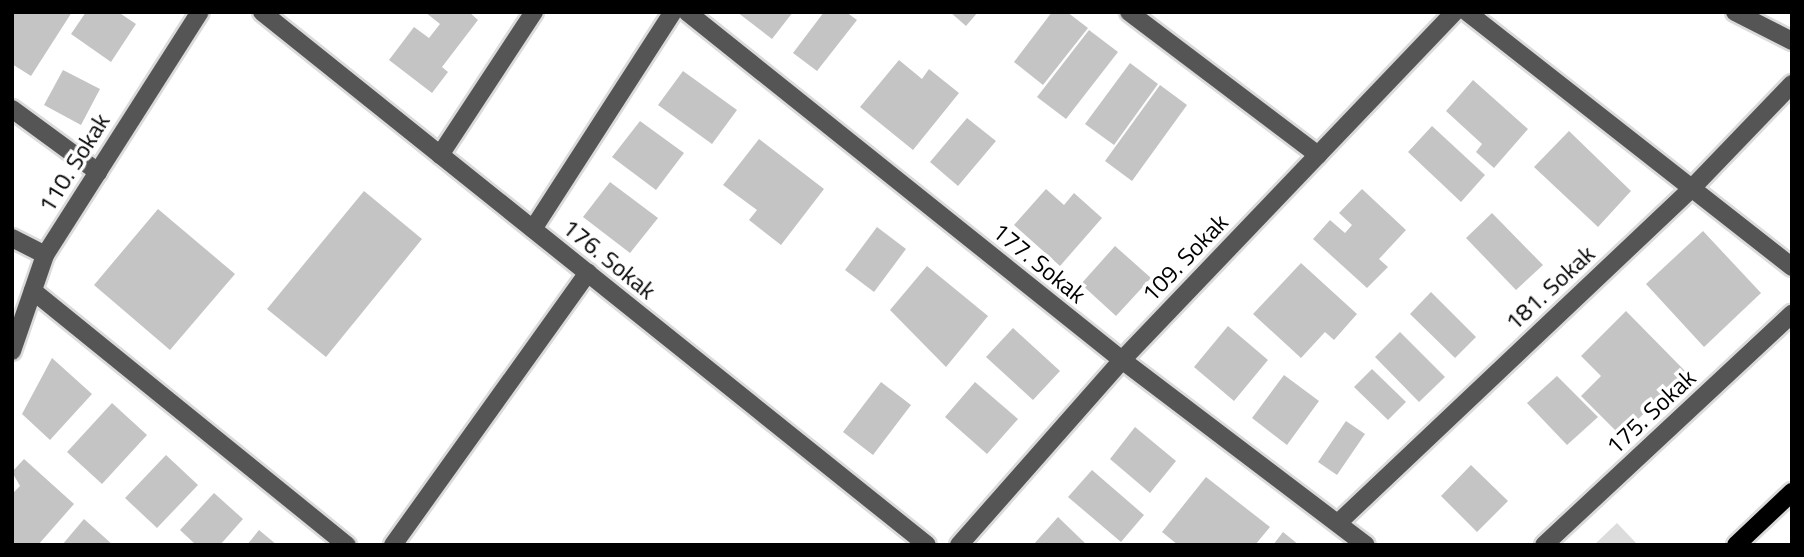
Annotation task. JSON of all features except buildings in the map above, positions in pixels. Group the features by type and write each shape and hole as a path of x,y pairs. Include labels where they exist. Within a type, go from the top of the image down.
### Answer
{"main road":[{"path":"1736,545 1792,492"}],"street":[{"name":"110. Sokak","path":"12,351 45,255 200,12"},
{"name":"176. Sokak","path":"262,12 927,545"},
{"path":"440,155 534,12"},
{"path":"533,229 673,12"},
{"name":"177. Sokak","path":"687,12 1122,360 1366,545"},
{"path":"1129,12 1318,155"},
{"name":"109. Sokak","path":"965,543 1122,360 1454,12"},
{"path":"1466,12 1792,267"},
{"path":"1735,12 1792,41"},
{"name":"181. Sokak","path":"1338,523 1691,188 1792,84"},
{"path":"12,108 98,172"},
{"path":"12,238 45,255"},
{"path":"393,545 588,273"},
{"path":"33,291 347,545"},
{"name":"175. Sokak","path":"1544,545 1792,314"}],"shaded area":[{"path":"1617,523 1638,545 1594,545"}]}
